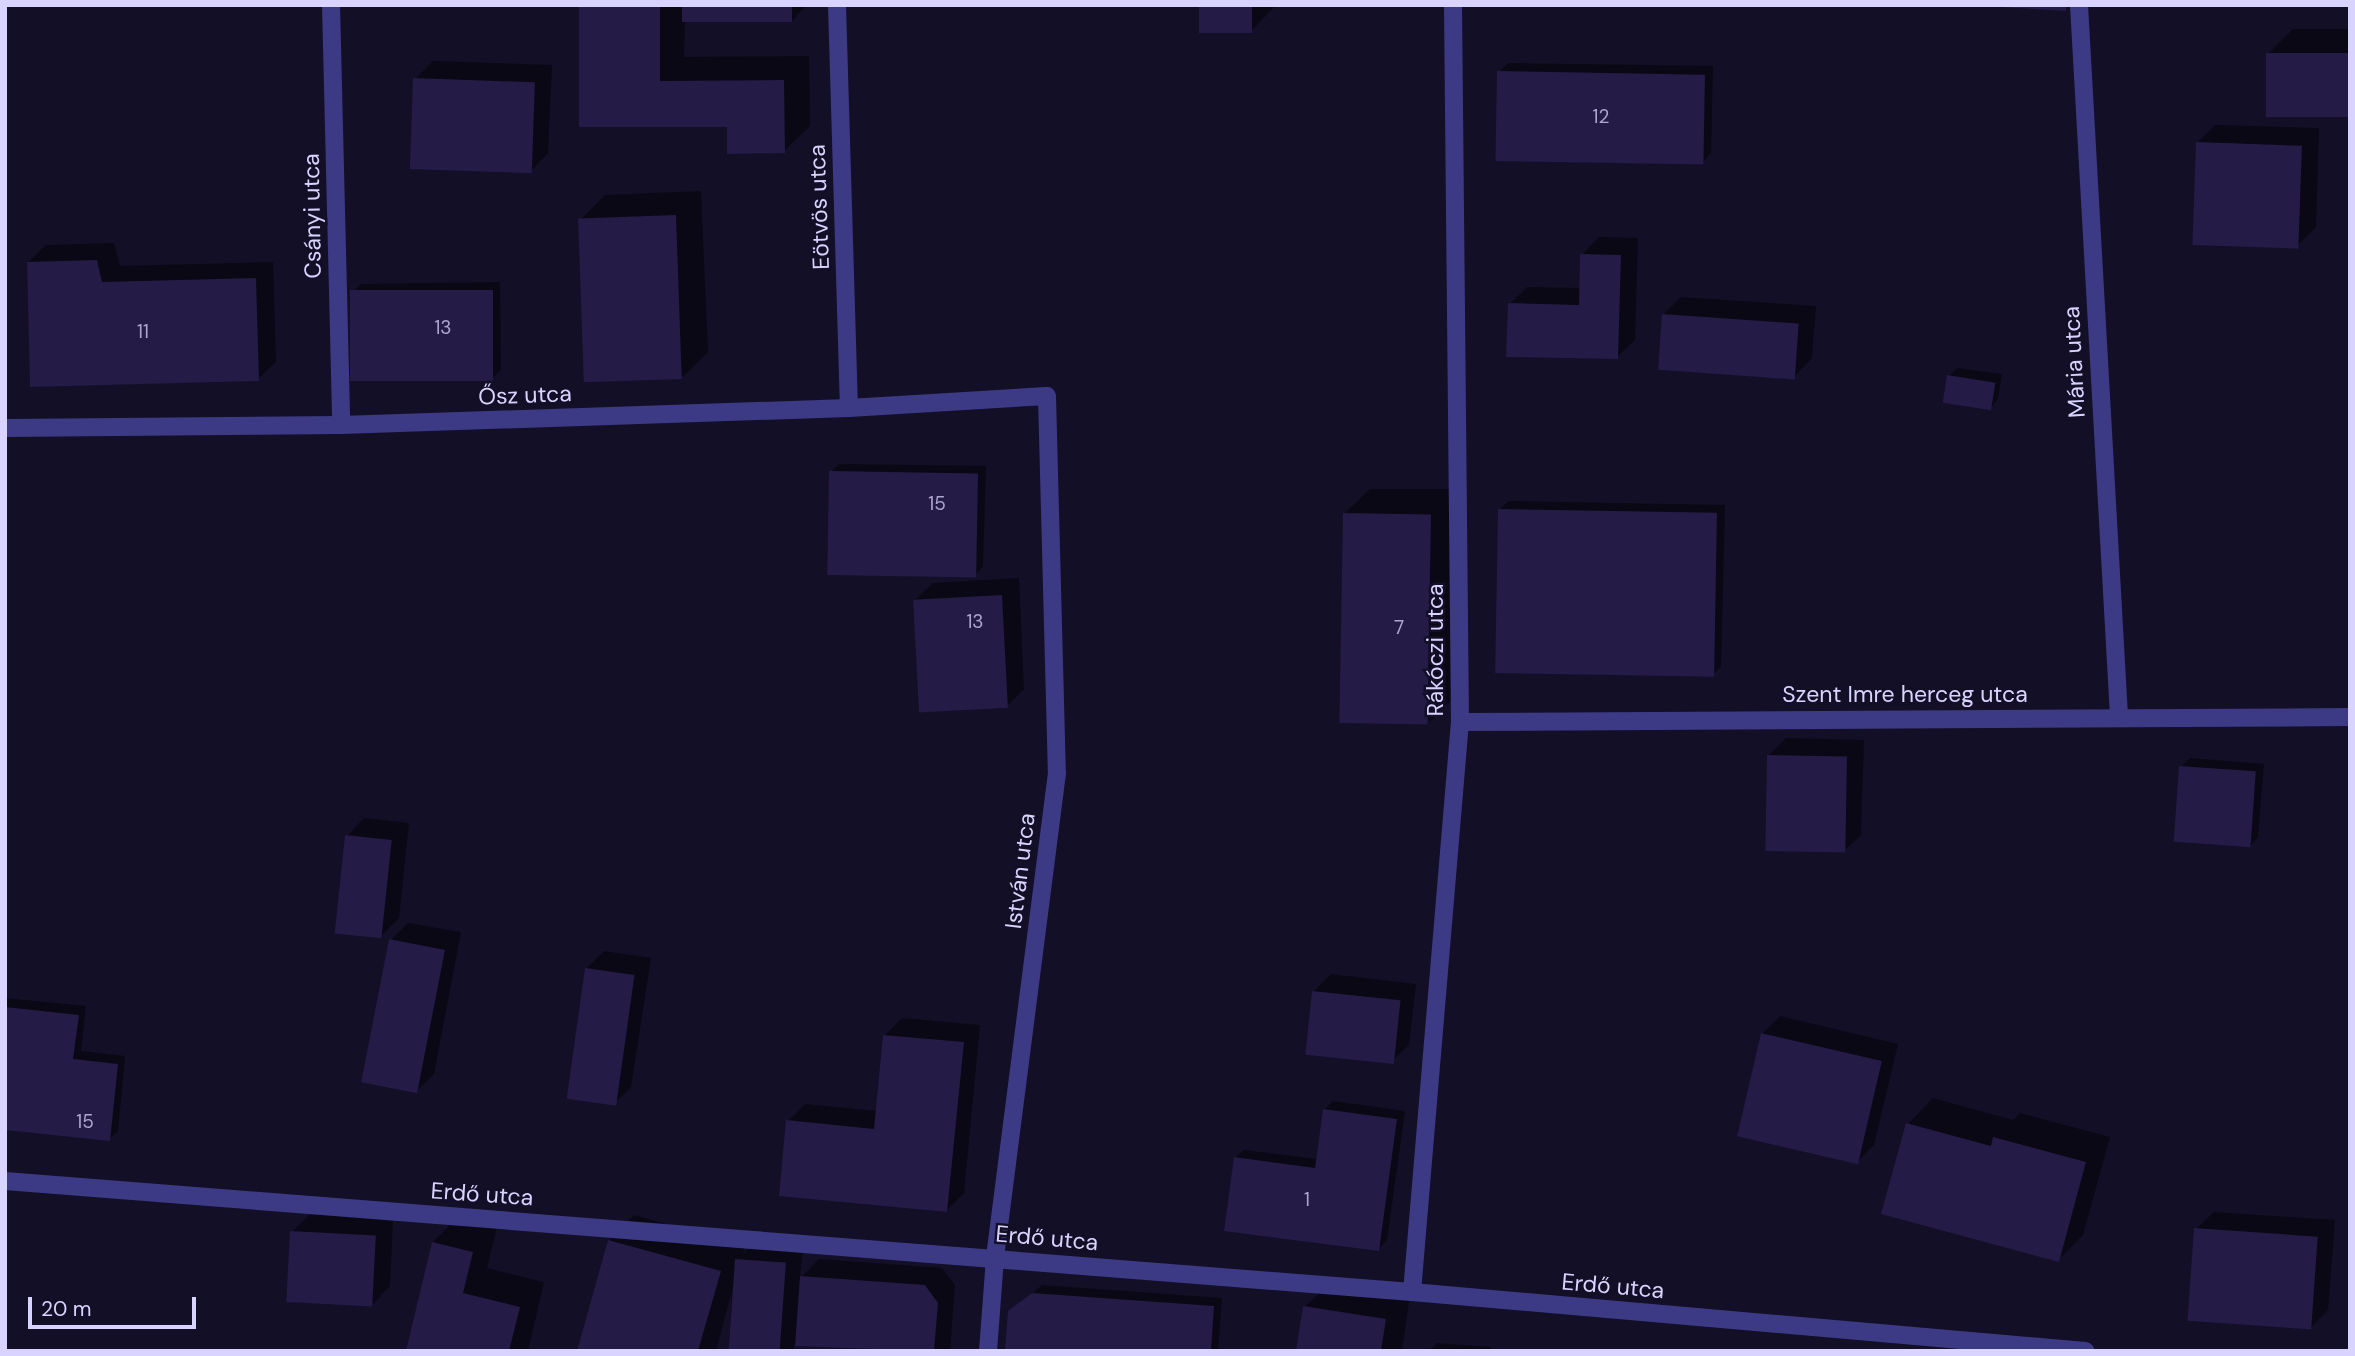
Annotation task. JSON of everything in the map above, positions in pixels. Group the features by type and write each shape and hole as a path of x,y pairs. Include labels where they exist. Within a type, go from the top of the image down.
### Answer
{"street":[{"name":"Csányi utca","path":"331,5 341,425"},
{"name":"Eötvös utca","path":"837,5 849,408"},
{"name":"Rákóczi utca","path":"1412,1292 1460,722 1453,5"},
{"name":"Mária utca","path":"2079,5 2119,717"},
{"name":"Ősz utca","path":"5,428 341,425 849,408 1047,396"},
{"name":"István utca","path":"988,1351 995,1258 1057,773 1047,396"},
{"name":"Szent Imre herceg utca","path":"1460,722 2350,717"},
{"name":"Erdő utca","path":"5,1181 1412,1292 2085,1351"}],"building":[{"path":"682,5 792,5 792,22 682,22"},
{"path":"1199,5 1252,5 1252,33 1199,33"},
{"path":"1964,5 2066,5 2066,11"},
{"path":"579,7 660,7 660,81 784,80 785,153 727,154 727,127 579,127"},
{"path":"2266,53 2350,53 2350,117 2266,117"},
{"path":"1497,71 1705,75 1703,165 1495,161"},
{"path":"413,78 535,82 532,173 410,169"},
{"path":"2196,142 2302,146 2298,249 2192,245"},
{"path":"676,215 682,379 584,382 578,218"},
{"path":"1580,254 1621,255 1618,359 1506,357 1508,303 1579,305"},
{"path":"97,260 102,282 256,278 259,381 30,387 27,262"},
{"path":"350,290 493,290 493,381 350,381"},
{"path":"1662,314 1799,324 1795,379 1658,370"},
{"path":"1947,375 1995,383 1991,410 1943,403"},
{"path":"829,471 978,474 976,578 827,575"},
{"path":"1498,509 1717,513 1714,677 1495,673"},
{"path":"1343,513 1431,515 1427,725 1339,723"},
{"path":"1002,595 1008,708 919,713 913,600"},
{"path":"1767,755 1847,756 1845,852 1765,851"},
{"path":"2179,766 2256,771 2251,847 2174,842"},
{"path":"345,835 392,840 381,938 335,933"},
{"path":"389,939 445,950 417,1093 361,1082"},
{"path":"585,968 635,975 616,1106 567,1099"},
{"path":"1312,991 1401,1000 1394,1064 1305,1055"},
{"path":"5,1007 79,1015 73,1059 118,1064 110,1141 5,1130"},
{"path":"1761,1033 1882,1061 1858,1164 1737,1136"},
{"path":"883,1035 964,1042 947,1212 779,1196 786,1120 874,1129"},
{"path":"1323,1109 1397,1119 1379,1251 1224,1231 1234,1157 1315,1168"},
{"path":"1906,1123 1991,1146 1993,1137 2086,1162 2059,1262 1881,1214"},
{"path":"2194,1228 2318,1237 2311,1329 2188,1321"},
{"path":"290,1231 376,1236 372,1306 286,1302"},
{"path":"608,1240 721,1271 698,1351 577,1351"},
{"path":"432,1242 473,1252 463,1293 520,1307 509,1351 406,1351"},
{"path":"735,1259 786,1263 780,1351 729,1351"},
{"path":"800,1276 925,1285 938,1303 934,1351 795,1346"},
{"path":"1032,1293 1214,1306 1211,1351 1005,1351 1008,1311"},
{"path":"1303,1306 1386,1319 1381,1351 1296,1351"}]}
